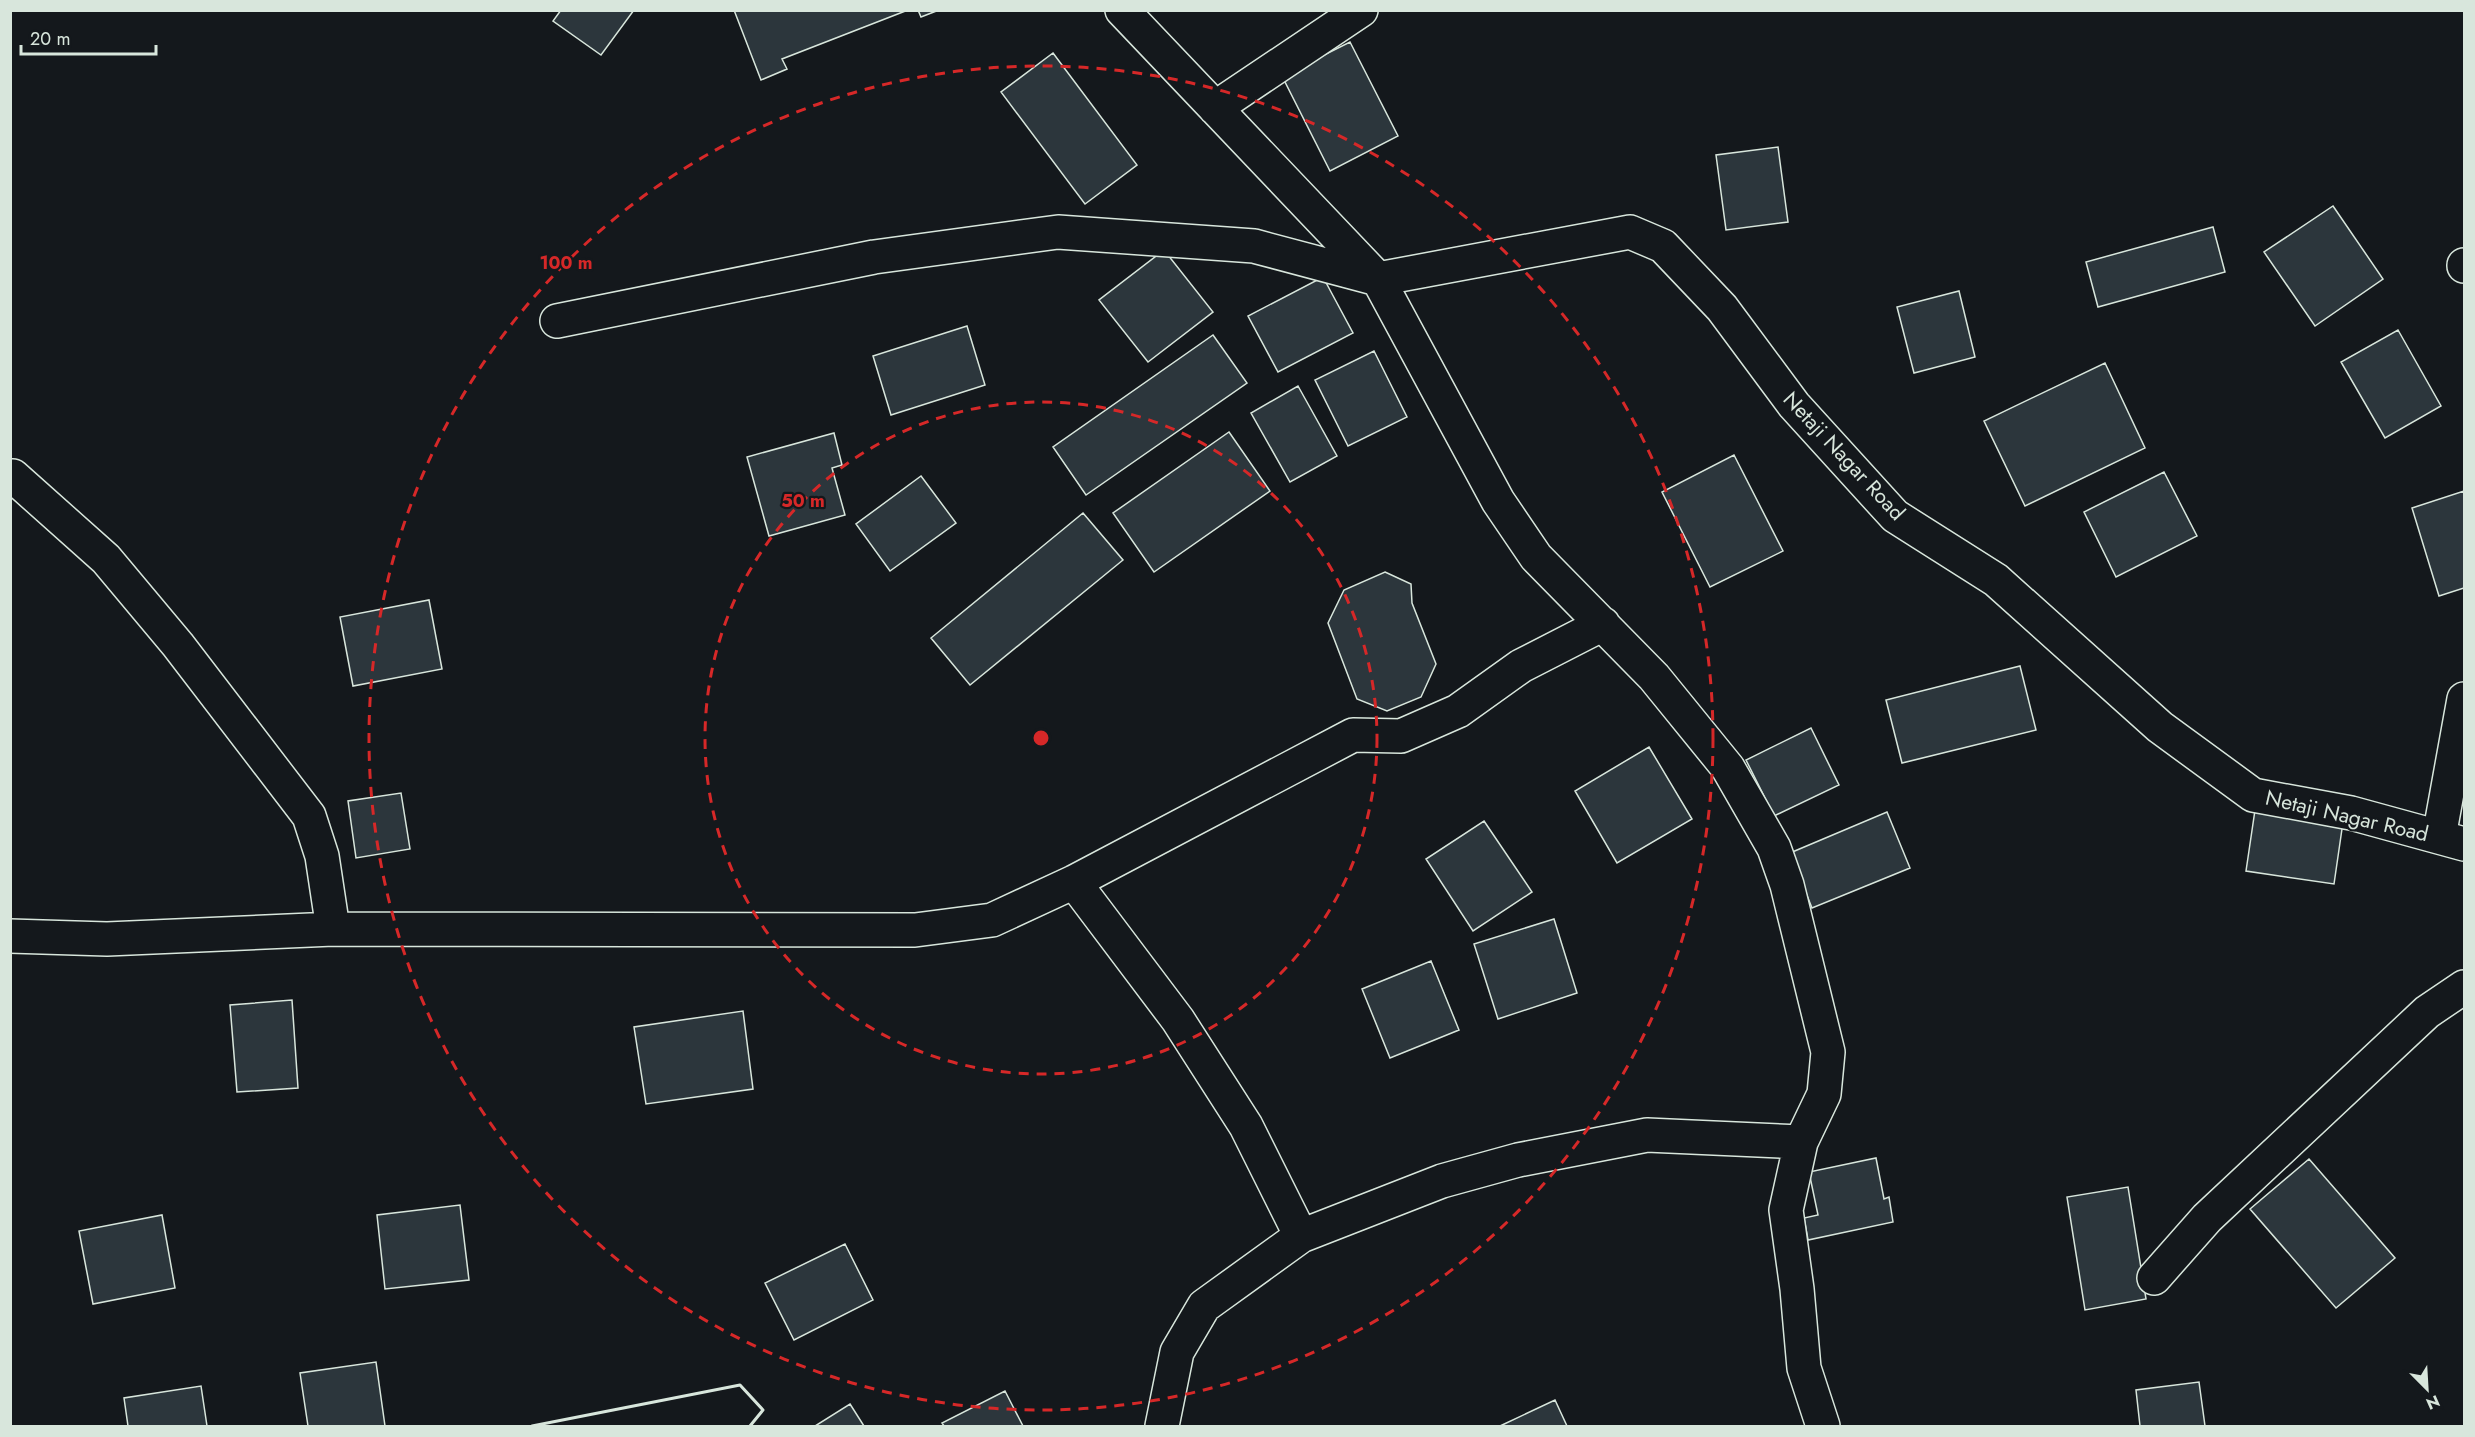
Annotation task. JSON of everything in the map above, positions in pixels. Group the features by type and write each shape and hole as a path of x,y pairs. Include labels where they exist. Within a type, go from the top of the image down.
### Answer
{"street":[{"path":"1122,10 1378,279 1498,501 1536,557 1654,676 1728,768 1774,848 1787,885 1828,1052 1824,1094 1801,1142 1786,1210 1797,1289 1804,1368 1823,1426"},
{"path":"1215,108 1361,10"},
{"path":"557,321 874,257 1058,232 1254,246 1378,279"},
{"name":"Netaji Nagar Road","path":"1378,279 1630,232 1663,246 1722,308 1794,405 1895,516 1996,580 2160,727 2253,795 2351,813 2452,840"},
{"path":"13,476 106,559 178,645 309,816 322,856 333,929"},
{"path":"10,936 107,939 333,929 915,930 993,920 1074,882 1353,735 1401,736 1458,711 1521,666 1603,624"},
{"path":"2452,840 2464,699"},
{"path":"1074,882 1178,1020 1240,1116 1302,1236"},
{"path":"2154,1278 2207,1218 2427,1012 2464,987"},
{"path":"1162,1426 1177,1352 1204,1306 1302,1236 1442,1180 1518,1160 1647,1135 1801,1142"}],"building":[{"path":"561,10 634,10 601,55 553,21"},
{"path":"734,10 908,10 782,59 787,69 761,80"},
{"path":"918,10 939,10 921,17"},
{"path":"1350,42 1398,136 1330,171 1282,76"},
{"path":"1053,53 1137,165 1085,204 1001,92"},
{"path":"1778,147 1788,222 1726,230 1716,155"},
{"path":"2333,206 2383,279 2315,326 2264,252"},
{"path":"2213,227 2225,272 2098,307 2086,262"},
{"path":"1164,250 1213,312 1148,362 1099,300"},
{"path":"1323,277 1353,333 1278,372 1248,316"},
{"path":"1959,291 1975,357 1914,373 1897,307"},
{"path":"967,326 985,385 891,415 873,356"},
{"path":"2398,330 2441,406 2385,438 2341,362"},
{"path":"1213,335 1247,383 1086,495 1053,447"},
{"path":"1374,351 1407,417 1348,446 1315,380"},
{"path":"2105,363 2145,448 2025,506 1984,421"},
{"path":"1298,386 1337,456 1290,482 1251,413"},
{"path":"1229,432 1270,491 1154,572 1113,513"},
{"path":"834,433 842,465 832,468 845,515 769,536 747,457"},
{"path":"1734,455 1783,551 1710,587 1662,492"},
{"path":"2164,472 2197,536 2116,577 2084,512"},
{"path":"921,476 956,523 890,571 856,524"},
{"path":"2464,491 2464,588 2439,596 2412,508"},
{"path":"1083,513 1123,560 970,685 931,638"},
{"path":"1385,572 1411,584 1412,603 1436,664 1421,697 1387,711 1357,699 1328,623 1344,590"},
{"path":"429,600 442,669 353,686 340,617"},
{"path":"2020,666 2036,730 1902,763 1886,700"},
{"path":"1811,728 1839,785 1774,816 1746,760"},
{"path":"1649,747 1692,819 1617,863 1575,791"},
{"path":"401,793 410,849 356,858 348,801"},
{"path":"2255,810 2343,822 2334,884 2246,871"},
{"path":"1887,812 1910,868 1812,908 1790,853"},
{"path":"1484,821 1532,892 1473,931 1426,859"},
{"path":"1554,919 1577,993 1498,1019 1474,944"},
{"path":"1431,961 1459,1030 1390,1058 1362,989"},
{"path":"292,1000 298,1088 237,1092 230,1005"},
{"path":"743,1011 753,1089 646,1104 634,1027"},
{"path":"1876,1158 1884,1199 1889,1197 1893,1222 1808,1240 1804,1218 1818,1215 1809,1172"},
{"path":"2309,1159 2395,1258 2336,1308 2250,1209"},
{"path":"2128,1187 2146,1299 2085,1310 2067,1197"},
{"path":"460,1205 469,1280 385,1289 377,1215"},
{"path":"162,1215 175,1288 93,1304 79,1231"},
{"path":"845,1244 873,1300 794,1340 765,1283"},
{"path":"376,1362 385,1426 308,1426 300,1373"},
{"path":"2199,1382 2205,1426 2140,1426 2136,1390"},
{"path":"201,1386 207,1426 128,1426 124,1398"},
{"path":"1005,1391 1023,1426 944,1426 942,1423"},
{"path":"1555,1400 1567,1426 1500,1426"},
{"path":"850,1404 864,1426 815,1426"}],"wall":[{"path":"532,1426 740,1385 763,1410 750,1426"}]}
